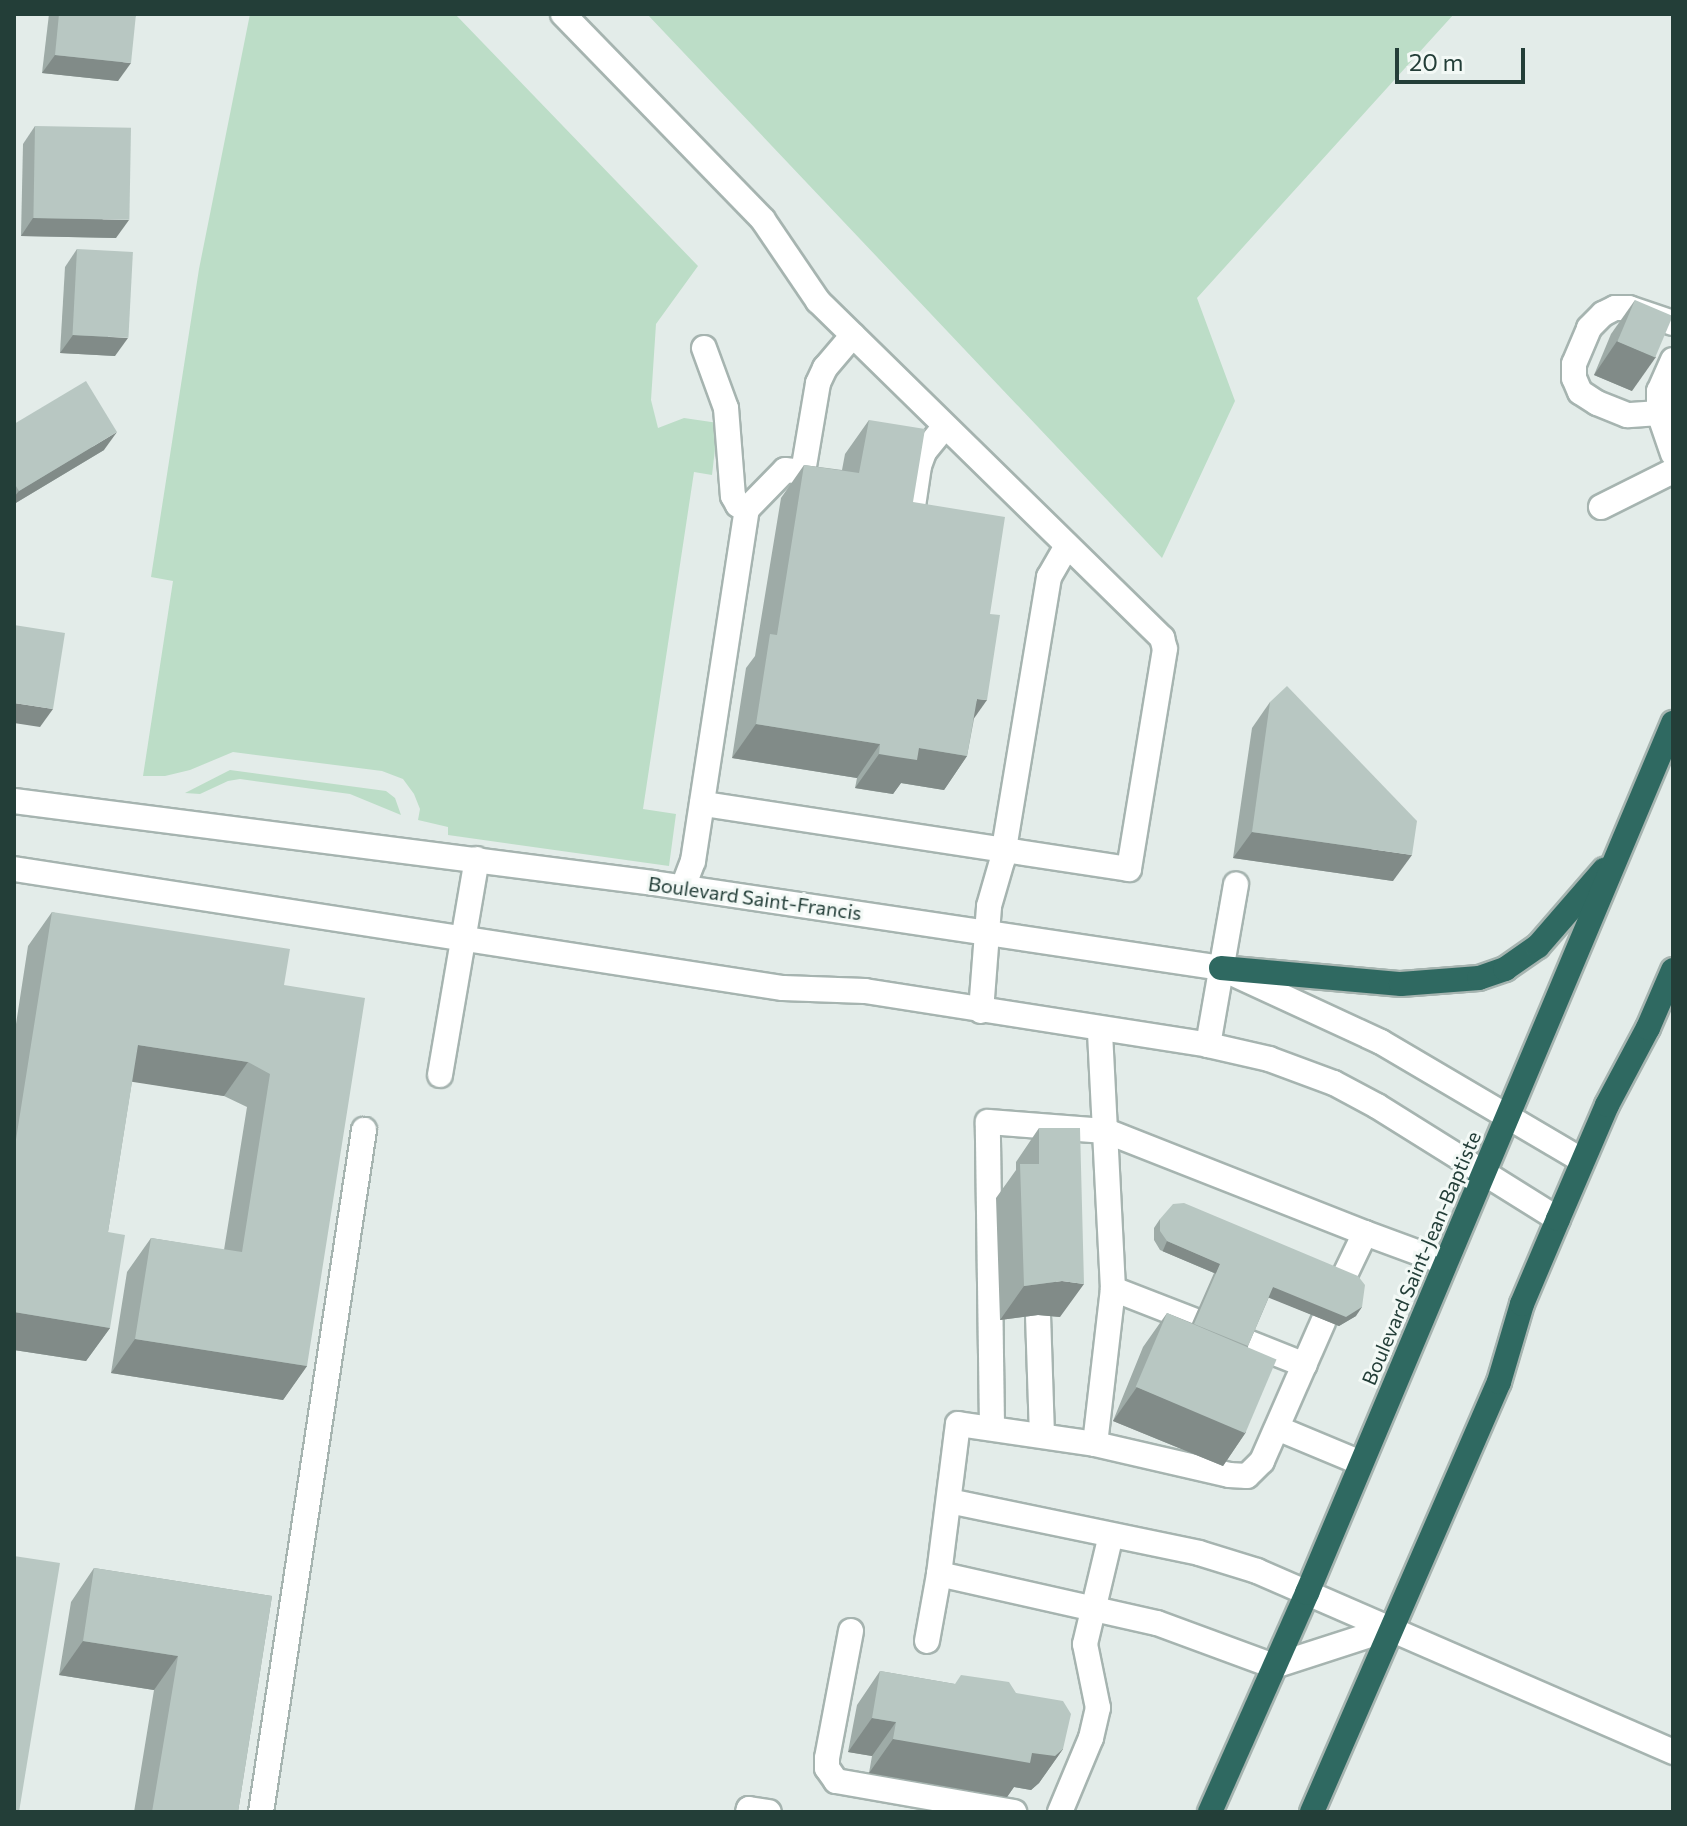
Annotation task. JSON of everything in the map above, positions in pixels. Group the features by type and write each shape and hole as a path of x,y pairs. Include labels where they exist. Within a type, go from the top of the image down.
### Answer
{"highway":[{"name":"Boulevard Saint-Jean-Baptiste","path":"1210,1812 1307,1593 1673,723"},
{"path":"1221,968 1401,984 1479,978 1505,969 1538,946 1619,853"},
{"path":"1312,1812 1499,1382 1522,1304 1558,1219 1673,970"}],"street":[{"path":"563,14 763,220 818,301 1066,548 1162,638 1165,649 1129,869 702,804"},
{"path":"1659,413 1627,415 1597,403 1580,392 1574,378 1574,364 1589,328 1603,314 1615,308 1629,308 1673,323"},
{"path":"683,887 693,861 747,509 785,470 803,472 818,383 825,368 853,335"},
{"path":"704,348 726,408 728,464 733,496 738,505 747,509"},
{"path":"1673,360 1659,391 1662,430 1673,454"},
{"path":"908,539 919,466 924,452 945,426"},
{"path":"1601,507 1673,471"},
{"path":"981,1011 985,932 1004,851 1049,577 1066,548"},
{"name":"Boulevard Saint-Francis","path":"14,801 683,887 1221,968 1360,1031 1583,1161"},
{"path":"440,1075 477,859"},
{"path":"14,869 464,936 783,988 865,991 1208,1045 1269,1059 1334,1083 1443,1145 1558,1219"},
{"path":"1208,1045 1236,884"},
{"path":"1095,1444 1113,1289 1100,1029"},
{"path":"992,1427 988,1122 1036,1123 1106,1131 1446,1263"},
{"path":"1036,1123 1036,1149"},
{"path":"261,1812 364,1130"},
{"path":"1342,1281 1365,1233"},
{"path":"1113,1289 1193,1320"},
{"path":"1038,1315 1042,1435"},
{"path":"927,1641 939,1574 958,1424 1095,1444 1216,1473 1247,1476 1262,1461 1323,1322"},
{"path":"1247,1342 1305,1365"},
{"path":"1277,1428 1361,1463"},
{"path":"949,1501 1199,1553 1257,1571 1673,1752"},
{"path":"1041,1812 1064,1802 1091,1738 1098,1708 1085,1644 1111,1535"},
{"path":"939,1574 1189,1633 1274,1666 1392,1628"},
{"path":"851,1631 827,1758 827,1768 836,1781 1014,1812"},
{"path":"748,1812 749,1809 769,1812"}],"green space":[{"path":"250,14 455,14 698,266 656,324 651,400 658,428 684,418 718,423 712,475 694,472 643,809 676,814 669,866 448,835 448,827 418,820 420,809 403,779 382,771 233,752 190,770 165,776 143,776 173,581 151,577 199,269"},
{"path":"647,14 1454,14 1197,298 1235,401 1162,558"},
{"path":"230,770 386,791 395,798 401,815 350,794 240,779 200,794 185,793"}],"building":[{"path":"59,14 136,14 131,63 55,55"},
{"path":"35,126 131,128 129,220 33,218"},
{"path":"77,249 133,252 128,338 72,335"},
{"path":"1635,300 1673,316 1655,357 1617,341"},
{"path":"86,381 117,432 19,491 14,483 14,424"},
{"path":"869,420 925,429 913,502 1005,517 990,614 1000,615 987,700 977,699 967,756 919,748 917,760 897,757 879,754 880,744 756,724 770,634 777,635 804,465 859,473"},
{"path":"14,625 65,633 53,709 14,703"},
{"path":"1287,686 1417,821 1412,855 1252,832 1270,702"},
{"path":"52,912 290,949 284,985 365,998 307,1366 135,1339 151,1238 242,1252 270,1074 248,1062 138,1045 108,1232 125,1235 110,1328 14,1312 14,1152"},
{"path":"1039,1128 1080,1128 1084,1284 1062,1281 1024,1286 1020,1164 1039,1164"},
{"path":"1184,1203 1358,1276 1365,1285 1362,1307 1346,1317 1273,1287 1248,1346 1194,1324 1220,1264 1167,1241 1160,1231 1160,1219 1173,1204"},
{"path":"1167,1313 1277,1359 1245,1433 1136,1387"},
{"path":"14,1556 60,1563 19,1812 14,1812"},
{"path":"94,1568 272,1596 238,1812 152,1812 178,1656 83,1641"},
{"path":"880,1671 955,1684 961,1675 1009,1682 1016,1693 1063,1701 1071,1714 1063,1749 1055,1756 1032,1753 1030,1763 893,1739 896,1722 872,1718"}]}
